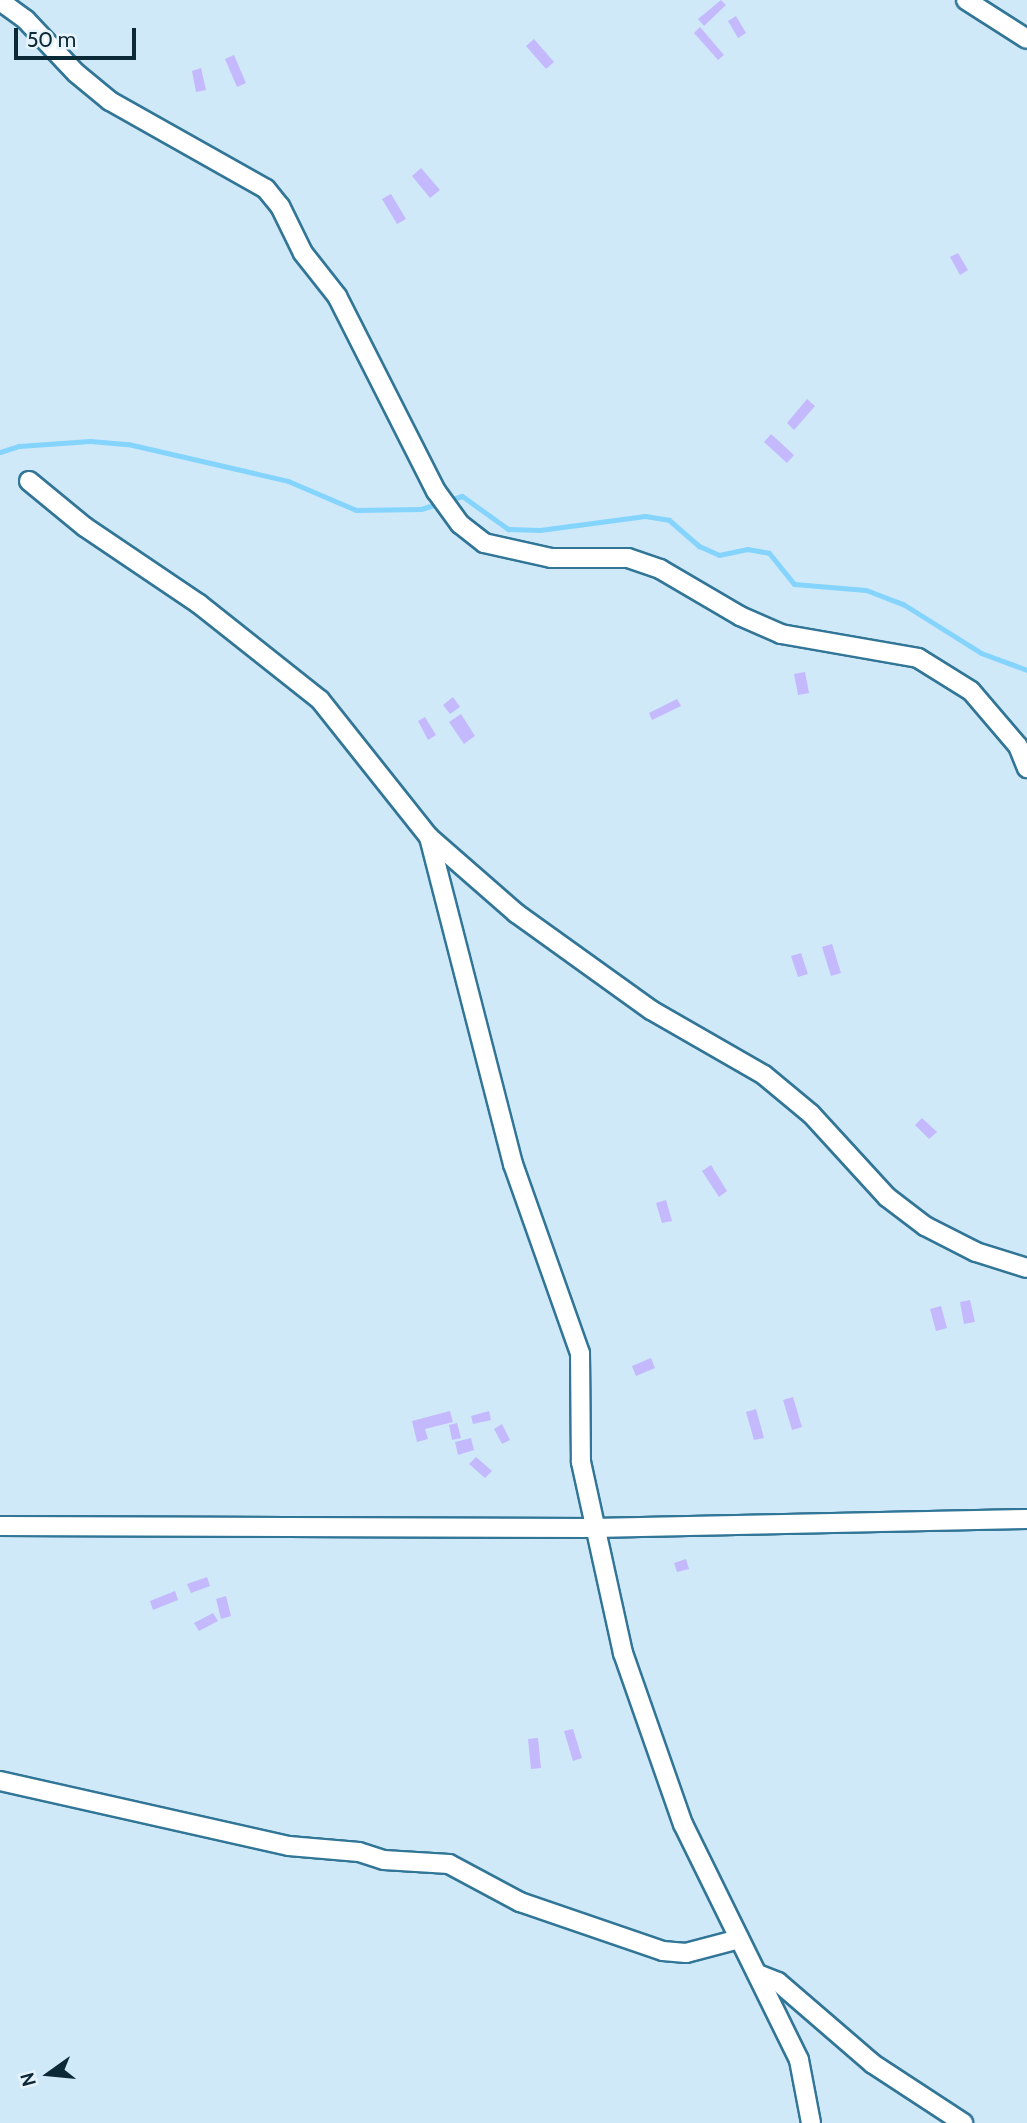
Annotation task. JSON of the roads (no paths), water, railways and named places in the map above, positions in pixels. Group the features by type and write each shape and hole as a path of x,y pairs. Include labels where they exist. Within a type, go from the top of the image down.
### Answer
{"street":[{"path":"966,0 1027,39"},
{"path":"0,1 26,20 76,73 110,101 266,189 280,206 303,253 337,296 436,491 460,524 484,543 551,558 628,558 660,569 740,616 781,634 918,658 971,691 1018,746 1027,768"},
{"path":"29,481 137,565 199,604 320,700 429,837 467,874 609,982 773,1083 811,1114 887,1197 925,1226 976,1252 1027,1268"},
{"path":"429,837 513,1164 580,1353 581,1462 593,1528 636,1694 683,1824 739,1939 761,1975 799,2060 811,2123"},
{"path":"0,1526 593,1528 1027,1519"},
{"path":"0,1781 289,1846 359,1852 384,1860 449,1864 520,1902 663,1951 686,1953 739,1939"},
{"path":"761,1975 778,1982 873,2064 963,2123"}],"waterway":[{"path":"0,452 19,446 90,441 128,444 288,481 356,510 421,509 462,496 508,529 540,530 645,516 669,520 699,546 719,555 747,549 769,553 794,584 866,590 903,604 981,653 1027,670"}]}
